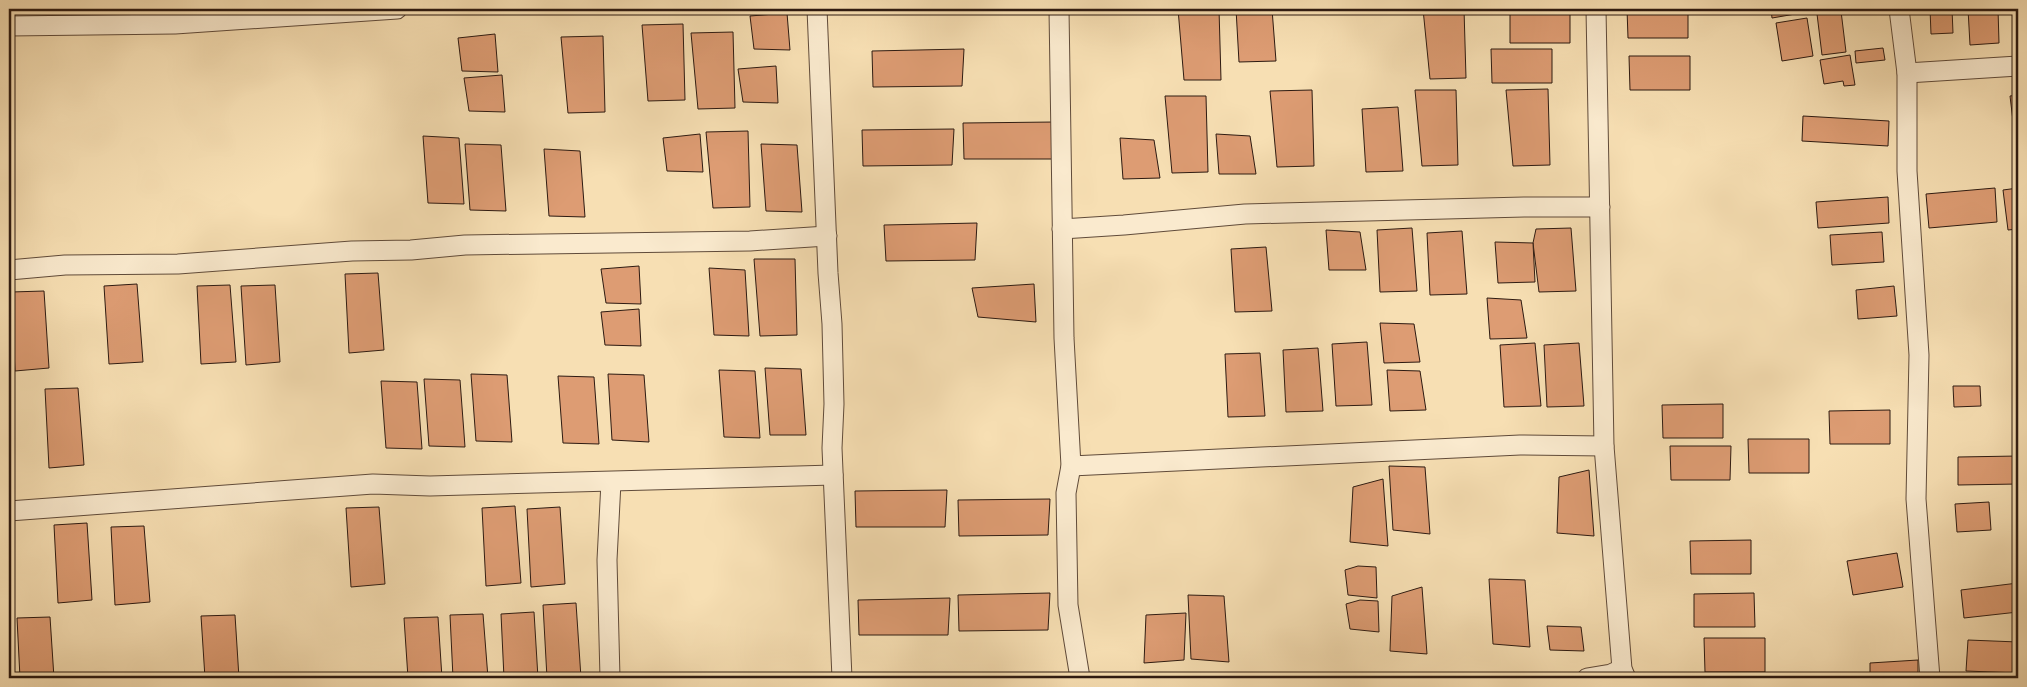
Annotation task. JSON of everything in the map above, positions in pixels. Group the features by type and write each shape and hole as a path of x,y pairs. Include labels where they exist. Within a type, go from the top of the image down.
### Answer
{"street":[{"path":"9,26 175,16 398,9"},
{"path":"817,9 832,324 833,475 842,678"},
{"path":"1059,9 1064,347 1071,466 1066,493 1068,605 1080,678"},
{"path":"1587,678 1624,674 1604,446 1596,9"},
{"path":"1899,9 1907,73 1907,171 1919,355 1916,499 1930,678"},
{"path":"1907,73 2018,66"},
{"path":"1062,228 1142,224 1245,214 1600,207"},
{"path":"9,270 65,265 178,264 465,245 750,241 827,236"},
{"path":"1071,466 1520,445 1604,446"},
{"path":"9,511 373,484 430,486 833,475"},
{"path":"610,678 608,560 611,482"}],"building":[{"path":"1178,9 1219,9 1221,80 1184,80"},
{"path":"1236,9 1272,9 1276,61 1239,62"},
{"path":"1423,9 1464,9 1466,78 1430,79"},
{"path":"1570,9 1570,43 1510,43 1510,10"},
{"path":"1627,9 1688,9 1688,38 1628,38"},
{"path":"1771,9 1807,9 1807,12 1772,18"},
{"path":"1930,9 1952,9 1953,33 1931,34"},
{"path":"1968,9 1998,9 1999,43 1970,45"},
{"path":"2012,9 2018,9 2018,41 2014,42"},
{"path":"1841,11 1846,52 1822,55 1817,14"},
{"path":"787,13 790,50 754,49 750,16"},
{"path":"1807,18 1813,56 1782,61 1776,23"},
{"path":"683,24 685,100 648,101 642,25"},
{"path":"733,32 735,108 698,109 691,33"},
{"path":"495,34 498,72 462,71 458,38"},
{"path":"603,36 605,112 568,113 561,37"},
{"path":"1883,48 1885,60 1856,63 1855,51"},
{"path":"964,49 962,86 873,87 872,51"},
{"path":"1491,49 1552,49 1552,83 1492,83"},
{"path":"1850,55 1855,85 1844,86 1843,81 1824,84 1820,60"},
{"path":"1629,56 1690,56 1690,90 1630,90"},
{"path":"776,66 778,103 743,102 738,69"},
{"path":"502,75 505,112 469,111 464,78"},
{"path":"1548,89 1550,165 1513,166 1506,90"},
{"path":"1312,90 1314,166 1277,167 1270,91"},
{"path":"1415,90 1456,90 1458,165 1422,166"},
{"path":"2018,95 2018,121 2013,121 2010,96"},
{"path":"1165,96 1206,96 1208,172 1172,173"},
{"path":"1398,107 1403,171 1366,172 1362,109"},
{"path":"1803,116 1889,121 1888,146 1802,141"},
{"path":"1055,122 1053,159 964,159 963,123"},
{"path":"954,129 952,165 863,166 862,130"},
{"path":"748,131 750,207 713,208 706,132"},
{"path":"700,134 703,172 667,171 663,138"},
{"path":"1216,134 1250,136 1256,174 1219,174"},
{"path":"423,136 459,138 464,204 428,203"},
{"path":"1120,138 1154,140 1160,178 1123,179"},
{"path":"465,144 501,145 506,211 470,210"},
{"path":"761,144 797,145 802,212 766,211"},
{"path":"544,149 580,151 585,217 549,216"},
{"path":"1995,188 1997,222 1929,228 1926,194"},
{"path":"2018,188 2018,229 2008,230 2003,190"},
{"path":"1888,197 1889,223 1818,228 1816,202"},
{"path":"977,223 975,260 886,261 884,225"},
{"path":"1412,228 1417,291 1380,292 1377,230"},
{"path":"1571,228 1576,291 1539,292 1533,243 1536,229"},
{"path":"1326,230 1360,232 1366,270 1329,270"},
{"path":"1462,231 1467,294 1430,295 1427,233"},
{"path":"1882,232 1884,262 1832,265 1830,235"},
{"path":"1495,242 1533,243 1535,282 1498,283"},
{"path":"1266,247 1272,311 1235,312 1231,249"},
{"path":"754,259 795,259 797,335 760,336"},
{"path":"639,266 641,304 606,303 601,269"},
{"path":"709,268 745,270 749,336 714,335"},
{"path":"378,273 384,350 349,353 345,274"},
{"path":"137,284 143,362 109,364 104,286"},
{"path":"1034,284 1036,322 978,317 972,288"},
{"path":"230,285 236,362 201,364 197,286"},
{"path":"275,285 280,362 246,365 241,286"},
{"path":"1894,286 1897,316 1858,319 1856,290"},
{"path":"44,291 49,368 15,371 11,292"},
{"path":"1487,298 1521,300 1527,338 1490,339"},
{"path":"639,309 641,346 605,345 601,312"},
{"path":"1380,323 1414,324 1420,362 1384,363"},
{"path":"1367,342 1372,405 1336,406 1332,344"},
{"path":"1535,343 1541,406 1504,407 1500,345"},
{"path":"1579,343 1584,406 1547,407 1544,345"},
{"path":"1318,348 1323,411 1286,412 1283,350"},
{"path":"1260,353 1265,416 1228,417 1225,354"},
{"path":"765,368 801,369 806,435 770,435"},
{"path":"719,370 755,371 760,438 724,437"},
{"path":"1387,370 1420,371 1426,410 1390,411"},
{"path":"471,374 507,375 512,442 476,441"},
{"path":"608,374 644,375 649,442 612,440"},
{"path":"558,376 594,377 599,444 563,443"},
{"path":"424,379 460,380 465,447 429,446"},
{"path":"381,381 417,382 422,449 386,448"},
{"path":"1953,386 1980,386 1981,406 1954,407"},
{"path":"78,388 84,465 49,468 45,389"},
{"path":"1723,404 1723,438 1663,438 1662,405"},
{"path":"1890,410 1890,444 1830,444 1829,411"},
{"path":"1748,439 1809,439 1809,473 1749,473"},
{"path":"1670,446 1731,446 1730,480 1671,480"},
{"path":"2018,456 2018,484 1958,485 1958,457"},
{"path":"1389,466 1425,467 1430,534 1393,530"},
{"path":"1589,470 1594,536 1557,533 1559,477"},
{"path":"1383,479 1388,546 1350,542 1353,487"},
{"path":"947,490 945,527 856,527 855,491"},
{"path":"1050,499 1048,535 959,536 958,500"},
{"path":"1989,502 1991,530 1957,532 1955,504"},
{"path":"515,506 521,583 486,586 482,508"},
{"path":"379,507 385,584 351,587 346,508"},
{"path":"560,507 565,584 531,587 527,509"},
{"path":"87,523 92,600 58,603 54,525"},
{"path":"144,526 150,602 115,605 111,527"},
{"path":"1751,540 1751,574 1691,574 1690,541"},
{"path":"1897,553 1903,587 1853,595 1847,561"},
{"path":"1358,566 1376,567 1377,598 1348,595 1345,570"},
{"path":"1489,579 1525,580 1530,647 1493,644"},
{"path":"2018,583 2018,612 1964,618 1961,590"},
{"path":"1422,587 1427,654 1390,651 1392,596"},
{"path":"1050,593 1048,630 959,631 958,595"},
{"path":"1754,593 1755,627 1694,627 1694,594"},
{"path":"1188,595 1224,596 1229,662 1191,659"},
{"path":"950,598 948,635 859,635 858,600"},
{"path":"1360,600 1378,601 1379,632 1350,629 1346,604"},
{"path":"576,603 581,678 547,678 543,605"},
{"path":"534,612 538,678 504,678 501,614"},
{"path":"1186,613 1184,660 1144,663 1146,615"},
{"path":"483,614 488,678 453,678 450,615"},
{"path":"235,615 239,678 205,678 201,616"},
{"path":"50,617 54,678 20,678 17,618"},
{"path":"438,617 442,678 408,678 404,618"},
{"path":"1547,626 1581,627 1584,651 1550,650"},
{"path":"1704,638 1765,638 1765,672 1705,672"},
{"path":"1968,640 2018,642 2018,673 1966,671"},
{"path":"1918,660 1918,678 1870,678 1870,663"}]}
